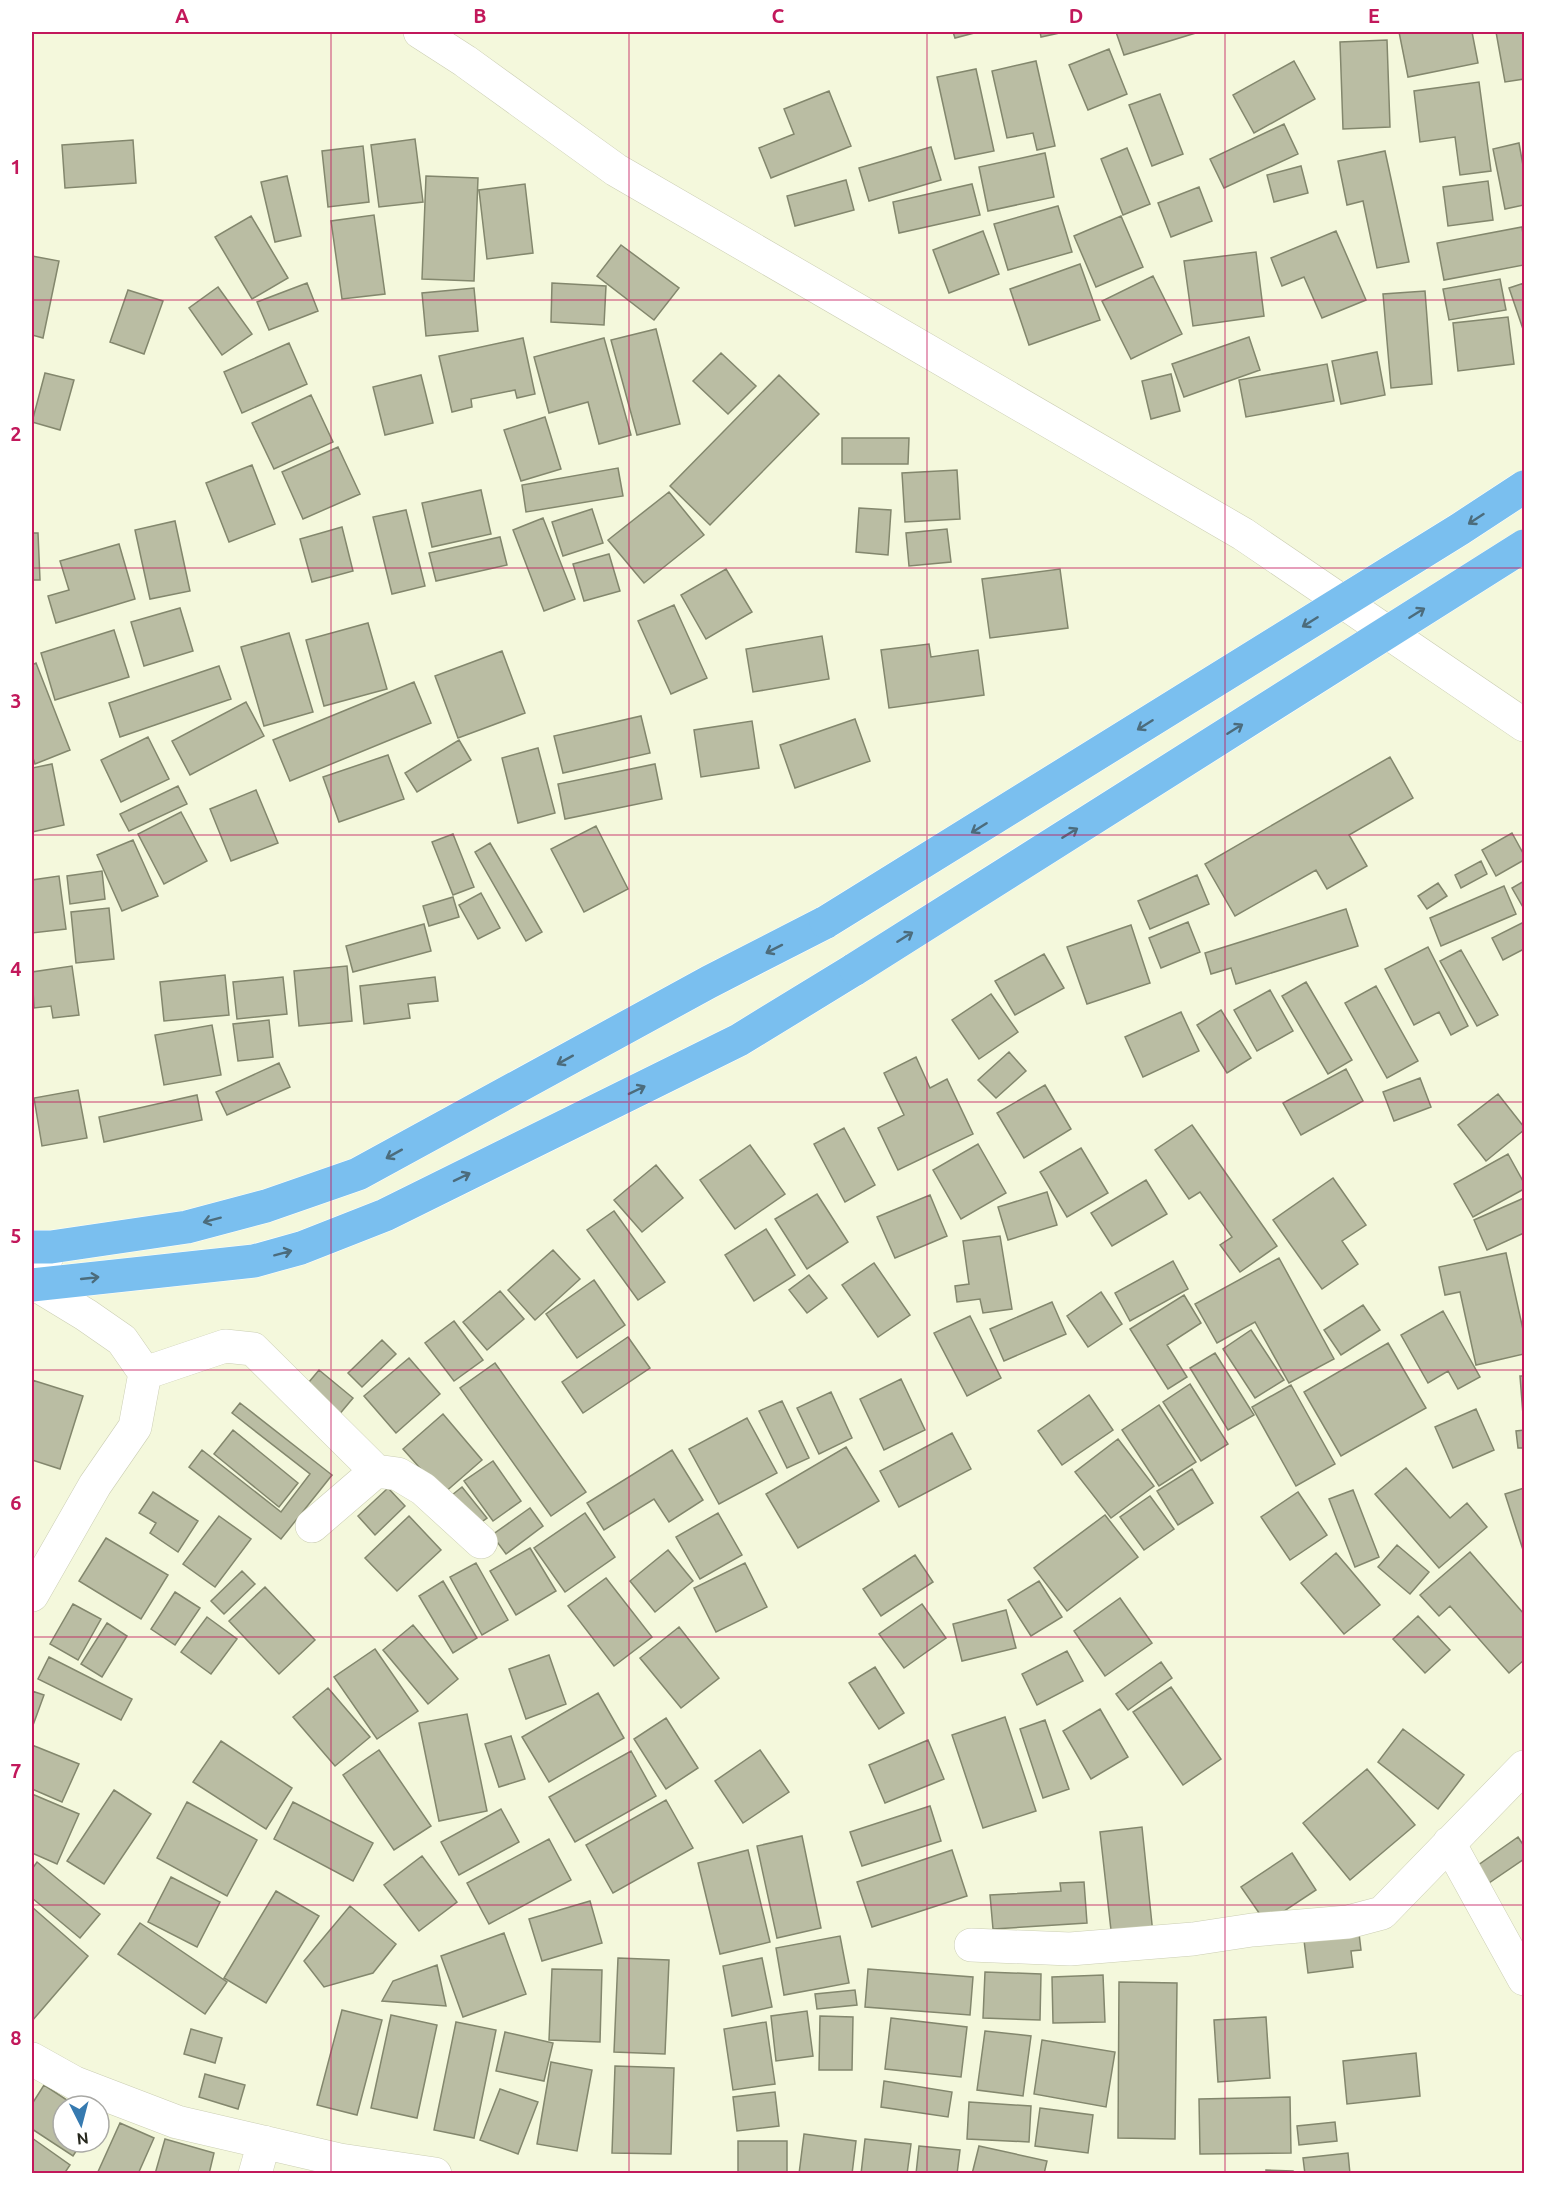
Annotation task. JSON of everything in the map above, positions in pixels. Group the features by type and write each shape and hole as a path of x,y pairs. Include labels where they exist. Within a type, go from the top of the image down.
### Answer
{"main road":[{"path":"41,1247 187,1227 266,1206 358,1174 709,982 826,922 1524,487"},
{"path":"33,1284 254,1261 302,1248 385,1215 739,1040 1524,546"}],"street":[{"path":"420,32 465,61 616,170 1243,534 1524,725"},
{"path":"32,1595 95,1485 135,1427 145,1373 122,1340 86,1315 33,1284 41,1247"},
{"path":"145,1373 225,1346 253,1349 376,1471 398,1474 423,1489 481,1542"},
{"path":"312,1526 376,1471"},
{"path":"971,1945 1070,1949 1192,1940 1252,1930 1348,1922 1382,1913 1407,1890 1449,1843 1524,1767"},
{"path":"1449,1843 1524,1979"},
{"path":"32,2060 75,2083 177,2122 340,2160 435,2174"},
{"path":"255,2174 264,2142"}],"building":[{"path":"953,32 978,32 955,38"},
{"path":"1040,32 1064,32 1041,37"},
{"path":"1116,32 1199,32 1124,55"},
{"path":"1399,32 1472,32 1478,63 1408,77"},
{"path":"1496,32 1524,32 1524,79 1505,82"},
{"path":"1387,40 1390,127 1343,129 1340,42"},
{"path":"1109,49 1127,94 1088,110 1069,65"},
{"path":"1036,61 1055,146 1037,150 1033,133 1007,138 992,71"},
{"path":"1294,61 1315,99 1254,133 1233,95"},
{"path":"976,69 994,151 955,159 937,77"},
{"path":"1479,82 1491,171 1460,175 1455,137 1420,142 1414,91"},
{"path":"829,91 851,146 771,178 759,148 794,134 784,109"},
{"path":"1160,94 1183,154 1152,166 1129,105"},
{"path":"1284,124 1298,154 1224,188 1210,159"},
{"path":"415,139 423,202 379,207 371,145"},
{"path":"133,140 136,183 65,188 62,145"},
{"path":"1519,143 1524,171 1524,205 1505,209 1493,149"},
{"path":"363,146 369,202 328,207 322,151"},
{"path":"931,147 941,180 869,201 859,168"},
{"path":"1127,148 1150,204 1123,215 1101,159"},
{"path":"1385,151 1409,262 1377,268 1363,201 1347,205 1338,161"},
{"path":"1045,153 1054,197 988,211 979,167"},
{"path":"1301,166 1308,193 1274,202 1267,175"},
{"path":"287,176 301,236 275,242 261,182"},
{"path":"426,176 478,178 474,281 422,279"},
{"path":"846,180 854,210 795,226 787,196"},
{"path":"1488,181 1493,220 1448,226 1443,187"},
{"path":"525,184 533,253 487,259 479,190"},
{"path":"972,184 980,215 899,233 893,202"},
{"path":"1199,187 1212,221 1171,237 1158,203"},
{"path":"1058,206 1072,252 1008,270 994,224"},
{"path":"374,215 385,294 342,299 331,221"},
{"path":"251,216 288,278 252,299 215,237"},
{"path":"1121,216 1143,267 1096,287 1074,236"},
{"path":"1522,227 1524,265 1444,280 1437,243"},
{"path":"983,231 999,274 949,293 933,250"},
{"path":"1336,231 1366,300 1322,318 1304,277 1282,286 1271,258"},
{"path":"621,245 679,288 654,320 597,276"},
{"path":"1256,252 1264,316 1193,326 1184,261"},
{"path":"32,256 59,261 43,338 32,335"},
{"path":"1080,264 1100,320 1029,345 1010,289"},
{"path":"1153,276 1182,334 1131,359 1102,301"},
{"path":"1500,279 1506,310 1449,320 1443,289"},
{"path":"307,283 318,311 269,330 257,302"},
{"path":"552,283 606,286 604,325 551,322"},
{"path":"1524,283 1524,332 1509,288"},
{"path":"218,287 252,334 222,355 189,308"},
{"path":"474,288 478,331 426,336 422,293"},
{"path":"128,290 163,301 144,354 110,342"},
{"path":"1425,291 1432,384 1391,388 1383,294"},
{"path":"1508,317 1514,364 1458,371 1453,323"},
{"path":"656,329 680,424 637,435 611,340"},
{"path":"1249,337 1260,370 1184,397 1172,364"},
{"path":"523,338 535,394 517,398 515,390 471,399 472,407 452,412 439,356"},
{"path":"604,338 631,435 599,444 588,402 549,413 534,357"},
{"path":"289,343 307,384 242,413 224,372"},
{"path":"1377,352 1385,395 1341,404 1332,361"},
{"path":"721,353 756,386 728,414 693,381"},
{"path":"1327,364 1334,401 1246,417 1239,380"},
{"path":"45,373 74,380 60,430 32,422"},
{"path":"1171,374 1180,411 1151,419 1142,381"},
{"path":"421,375 433,423 385,435 373,387"},
{"path":"779,375 819,414 710,525 670,486"},
{"path":"311,395 333,442 274,469 252,423"},
{"path":"545,417 561,469 521,481 504,430"},
{"path":"842,438 909,438 908,464 842,464"},
{"path":"338,447 360,494 303,519 282,472"},
{"path":"252,465 275,524 229,542 206,483"},
{"path":"618,468 623,496 526,512 522,485"},
{"path":"957,470 960,519 905,522 902,473"},
{"path":"481,490 491,534 432,547 422,503"},
{"path":"669,492 704,535 644,583 608,540"},
{"path":"859,508 891,510 888,555 856,552"},
{"path":"592,509 603,543 563,556 552,522"},
{"path":"406,510 425,586 392,594 373,517"},
{"path":"543,518 575,599 544,611 513,530"},
{"path":"175,521 190,591 150,599 135,530"},
{"path":"342,527 353,571 312,582 300,539"},
{"path":"947,529 951,562 909,566 906,533"},
{"path":"32,533 38,533 40,580 32,580"},
{"path":"500,537 507,565 436,581 429,553"},
{"path":"119,544 135,599 56,623 48,596 69,590 60,561"},
{"path":"609,554 620,591 584,601 573,564"},
{"path":"726,569 752,612 706,639 681,595"},
{"path":"1060,569 1068,628 990,638 982,579"},
{"path":"674,605 707,678 671,694 638,621"},
{"path":"180,608 193,651 144,666 131,622"},
{"path":"368,623 387,689 324,706 306,640"},
{"path":"114,630 129,677 55,700 41,653"},
{"path":"289,633 313,712 264,726 241,647"},
{"path":"822,636 829,679 753,692 746,649"},
{"path":"929,644 931,657 978,650 984,695 889,708 881,650"},
{"path":"502,651 525,713 458,738 435,676"},
{"path":"36,663 70,750 35,764 32,755 32,665"},
{"path":"219,666 231,699 120,737 109,703"},
{"path":"414,682 431,723 290,781 273,740"},
{"path":"246,702 264,736 190,775 172,741"},
{"path":"641,716 650,753 563,773 554,736"},
{"path":"855,719 870,761 795,788 780,745"},
{"path":"752,721 759,768 701,777 694,730"},
{"path":"148,737 169,779 121,802 101,760"},
{"path":"459,740 471,760 417,792 405,773"},
{"path":"538,748 555,813 518,823 502,758"},
{"path":"388,755 404,799 339,822 323,777"},
{"path":"1390,757 1413,798 1349,835 1367,866 1327,889 1316,870 1235,916 1205,864"},
{"path":"52,764 64,825 32,832 32,768"},
{"path":"655,764 662,799 565,819 558,784"},
{"path":"178,786 187,804 129,831 120,814"},
{"path":"256,790 278,843 231,861 210,809"},
{"path":"181,812 207,861 164,884 138,834"},
{"path":"596,826 628,889 584,912 551,849"},
{"path":"1512,833 1524,855 1524,860 1496,876 1482,850"},
{"path":"453,834 474,887 453,895 432,842"},
{"path":"133,840 158,896 122,911 97,855"},
{"path":"490,843 542,932 526,941 475,852"},
{"path":"1481,861 1487,874 1461,888 1455,875"},
{"path":"102,871 105,899 70,904 67,876"},
{"path":"1197,875 1209,904 1150,929 1138,901"},
{"path":"59,876 66,929 32,933 32,880"},
{"path":"1524,881 1524,909 1512,888"},
{"path":"1438,883 1447,896 1427,909 1418,896"},
{"path":"1504,886 1516,914 1441,946 1430,918"},
{"path":"481,893 500,928 478,939 459,905"},
{"path":"453,897 459,917 429,926 423,906"},
{"path":"109,908 114,959 76,963 71,912"},
{"path":"1346,909 1358,946 1236,984 1231,968 1211,974 1205,953"},
{"path":"1188,922 1200,952 1161,968 1149,938"},
{"path":"1524,922 1524,949 1503,960 1492,938"},
{"path":"424,924 431,951 353,972 346,946"},
{"path":"1131,925 1150,983 1087,1004 1067,947"},
{"path":"1428,947 1468,1026 1451,1035 1439,1012 1414,1025 1385,969"},
{"path":"1461,950 1498,1015 1477,1026 1440,961"},
{"path":"1044,954 1064,988 1015,1015 995,981"},
{"path":"72,966 79,1015 53,1018 51,1006 34,1008 32,972"},
{"path":"347,966 352,1021 299,1026 294,971"},
{"path":"225,975 229,1015 164,1021 160,982"},
{"path":"283,977 287,1014 237,1019 233,982"},
{"path":"435,977 438,1001 408,1004 410,1018 364,1024 360,986"},
{"path":"1306,982 1352,1060 1328,1074 1282,996"},
{"path":"1376,986 1418,1061 1387,1078 1345,1003"},
{"path":"1270,990 1293,1031 1257,1051 1234,1010"},
{"path":"991,994 1018,1032 979,1059 952,1020"},
{"path":"1221,1010 1251,1058 1227,1073 1197,1025"},
{"path":"1181,1012 1199,1051 1143,1077 1125,1037"},
{"path":"269,1020 273,1057 238,1061 233,1024"},
{"path":"212,1025 221,1075 164,1085 155,1035"},
{"path":"1009,1052 1026,1071 996,1098 978,1080"},
{"path":"916,1057 930,1088 947,1079 973,1134 898,1170 878,1128 904,1115 884,1073"},
{"path":"279,1063 290,1087 227,1115 216,1092"},
{"path":"1346,1069 1363,1101 1301,1135 1283,1103"},
{"path":"1420,1078 1431,1107 1394,1121 1383,1092"},
{"path":"1045,1085 1071,1129 1024,1158 997,1113"},
{"path":"78,1090 87,1138 42,1146 34,1098"},
{"path":"1498,1094 1524,1130 1486,1161 1458,1125"},
{"path":"197,1095 202,1120 104,1142 99,1117"},
{"path":"1192,1125 1277,1246 1240,1272 1220,1245 1232,1237 1200,1192 1189,1199 1155,1150"},
{"path":"844,1128 875,1185 845,1202 814,1144"},
{"path":"978,1144 1006,1193 961,1219 933,1170"},
{"path":"750,1145 785,1194 735,1229 700,1180"},
{"path":"1081,1148 1108,1193 1067,1217 1040,1172"},
{"path":"1508,1154 1524,1183 1524,1189 1473,1217 1454,1184"},
{"path":"656,1165 683,1198 642,1232 614,1200"},
{"path":"1333,1178 1366,1225 1342,1241 1358,1264 1322,1289 1273,1220"},
{"path":"1146,1180 1167,1214 1112,1246 1091,1213"},
{"path":"1047,1192 1057,1225 1008,1240 998,1207"},
{"path":"817,1194 848,1242 807,1269 775,1219"},
{"path":"930,1195 947,1236 895,1258 877,1217"},
{"path":"1524,1198 1524,1233 1487,1250 1474,1220"},
{"path":"614,1211 665,1282 638,1300 587,1230"},
{"path":"766,1229 795,1275 754,1301 725,1255"},
{"path":"1000,1236 1012,1309 983,1313 980,1299 957,1302 955,1286 969,1284 963,1241"},
{"path":"553,1250 580,1279 535,1320 508,1290"},
{"path":"1506,1253 1524,1334 1524,1354 1476,1365 1460,1292 1445,1295 1439,1267"},
{"path":"1279,1258 1334,1359 1289,1383 1255,1322 1217,1343 1195,1304"},
{"path":"1173,1261 1188,1289 1130,1321 1115,1293"},
{"path":"874,1263 910,1315 878,1337 842,1285"},
{"path":"809,1275 827,1298 807,1313 789,1290"},
{"path":"594,1280 625,1325 577,1358 546,1314"},
{"path":"500,1291 524,1319 487,1350 463,1322"},
{"path":"1101,1292 1122,1324 1088,1347 1067,1316"},
{"path":"1184,1295 1201,1323 1167,1345 1187,1377 1168,1389 1130,1329"},
{"path":"1052,1302 1066,1334 1004,1361 990,1329"},
{"path":"1363,1305 1380,1330 1341,1355 1324,1330"},
{"path":"1443,1311 1480,1377 1458,1389 1448,1371 1428,1383 1401,1335"},
{"path":"970,1316 1001,1378 967,1396 934,1333"},
{"path":"454,1321 483,1360 454,1381 425,1343"},
{"path":"1251,1330 1284,1380 1255,1398 1223,1349"},
{"path":"628,1337 650,1368 583,1413 562,1382"},
{"path":"382,1340 396,1354 362,1387 348,1373"},
{"path":"1388,1343 1426,1408 1341,1456 1304,1392"},
{"path":"1215,1353 1254,1415 1228,1430 1190,1368"},
{"path":"409,1358 440,1394 396,1433 364,1396"},
{"path":"495,1363 586,1492 551,1516 460,1388"},
{"path":"319,1370 353,1398 338,1416 304,1388"},
{"path":"1520,1376 1524,1376 1524,1428"},
{"path":"901,1379 925,1430 884,1450 860,1399"},
{"path":"32,1380 83,1396 60,1469 32,1460"},
{"path":"1190,1384 1228,1444 1201,1461 1163,1402"},
{"path":"1291,1385 1335,1464 1296,1486 1252,1407"},
{"path":"831,1392 852,1438 819,1454 797,1408"},
{"path":"1089,1395 1113,1430 1062,1465 1038,1431"},
{"path":"782,1401 809,1458 787,1468 759,1411"},
{"path":"240,1403 332,1475 281,1539 189,1467 202,1450 281,1512 310,1474 232,1413"},
{"path":"1159,1405 1196,1462 1159,1486 1122,1430"},
{"path":"1476,1409 1494,1450 1453,1468 1435,1427"},
{"path":"443,1414 482,1460 443,1494 403,1449"},
{"path":"747,1418 777,1473 719,1504 689,1449"},
{"path":"233,1430 298,1483 279,1507 214,1454"},
{"path":"1524,1430 1524,1448 1518,1448 1516,1431"},
{"path":"952,1433 971,1469 899,1507 880,1471"},
{"path":"1118,1439 1154,1486 1111,1518 1075,1472"},
{"path":"846,1447 879,1501 798,1548 766,1494"},
{"path":"672,1450 703,1500 669,1522 654,1499 604,1530 587,1503"},
{"path":"493,1461 521,1501 493,1521 464,1481"},
{"path":"1406,1468 1450,1518 1467,1503 1487,1527 1439,1568 1375,1494"},
{"path":"1192,1469 1213,1503 1178,1525 1157,1491"},
{"path":"462,1487 487,1518 472,1529 447,1499"},
{"path":"388,1488 405,1506 375,1535 358,1516"},
{"path":"1524,1488 1524,1553 1505,1494"},
{"path":"1353,1490 1379,1557 1355,1567 1329,1499"},
{"path":"153,1492 198,1521 178,1552 150,1533 156,1523 139,1513"},
{"path":"1298,1492 1327,1535 1290,1560 1261,1517"},
{"path":"1150,1496 1174,1529 1144,1550 1120,1517"},
{"path":"530,1508 543,1526 506,1554 492,1535"},
{"path":"585,1513 615,1557 565,1592 534,1548"},
{"path":"718,1513 742,1555 700,1579 676,1537"},
{"path":"1105,1515 1138,1557 1067,1611 1034,1568"},
{"path":"219,1516 251,1539 215,1587 183,1564"},
{"path":"409,1516 441,1550 397,1591 365,1558"},
{"path":"106,1538 168,1575 141,1619 79,1581"},
{"path":"1397,1545 1429,1572 1410,1594 1378,1567"},
{"path":"530,1548 556,1591 516,1615 490,1571"},
{"path":"668,1550 693,1581 655,1612 630,1581"},
{"path":"1470,1552 1524,1614 1524,1660 1509,1673 1450,1606 1439,1616 1420,1595"},
{"path":"1336,1553 1380,1605 1344,1634 1301,1583"},
{"path":"915,1555 933,1582 881,1616 863,1589"},
{"path":"476,1563 508,1620 482,1635 450,1577"},
{"path":"745,1563 767,1607 716,1632 694,1588"},
{"path":"242,1571 255,1584 224,1614 211,1601"},
{"path":"606,1578 652,1637 614,1666 568,1606"},
{"path":"443,1581 477,1638 453,1653 419,1596"},
{"path":"1039,1581 1062,1617 1031,1636 1008,1600"},
{"path":"265,1587 315,1640 279,1674 229,1621"},
{"path":"175,1592 200,1608 175,1645 151,1629"},
{"path":"1120,1598 1152,1643 1105,1676 1074,1631"},
{"path":"73,1604 101,1619 78,1660 50,1644"},
{"path":"922,1604 946,1638 904,1668 879,1634"},
{"path":"1006,1610 1016,1648 962,1661 953,1624"},
{"path":"1418,1616 1450,1650 1425,1673 1393,1639"},
{"path":"207,1617 237,1639 211,1674 181,1652"},
{"path":"107,1623 127,1636 102,1677 81,1664"},
{"path":"413,1625 458,1679 428,1704 383,1650"},
{"path":"679,1627 719,1678 681,1708 640,1658"},
{"path":"375,1649 418,1711 377,1739 334,1677"},
{"path":"1067,1651 1083,1681 1037,1705 1022,1674"},
{"path":"549,1655 566,1704 526,1719 509,1669"},
{"path":"49,1657 132,1699 121,1720 38,1679"},
{"path":"1161,1662 1172,1678 1128,1710 1116,1694"},
{"path":"875,1667 904,1713 879,1729 849,1683"},
{"path":"1171,1687 1221,1759 1183,1785 1133,1712"},
{"path":"328,1688 370,1737 335,1766 293,1717"},
{"path":"32,1691 44,1695 32,1728"},
{"path":"598,1693 624,1738 549,1782 522,1737"},
{"path":"1100,1709 1128,1757 1091,1779 1063,1731"},
{"path":"467,1714 487,1811 439,1821 419,1723"},
{"path":"1005,1717 1036,1811 983,1828 952,1735"},
{"path":"666,1718 698,1768 666,1789 634,1739"},
{"path":"1045,1720 1069,1789 1043,1798 1020,1729"},
{"path":"1403,1729 1464,1775 1438,1809 1378,1762"},
{"path":"511,1736 525,1779 499,1787 485,1744"},
{"path":"928,1740 944,1779 885,1803 869,1765"},
{"path":"221,1741 292,1788 266,1829 193,1782"},
{"path":"32,1745 79,1764 62,1802 32,1789"},
{"path":"379,1750 431,1826 394,1850 343,1775"},
{"path":"760,1750 789,1792 743,1823 715,1781"},
{"path":"631,1751 656,1796 575,1842 549,1797"},
{"path":"1367,1769 1415,1825 1350,1880 1303,1823"},
{"path":"114,1790 151,1814 104,1884 67,1861"},
{"path":"32,1794 79,1814 57,1864 32,1853"},
{"path":"666,1800 693,1848 613,1893 586,1845"},
{"path":"187,1802 257,1840 227,1896 157,1858"},
{"path":"293,1802 373,1843 353,1881 274,1839"},
{"path":"930,1806 941,1841 862,1866 850,1832"},
{"path":"501,1809 519,1842 459,1875 441,1842"},
{"path":"1142,1827 1153,1934 1112,1939 1100,1832"},
{"path":"802,1836 821,1928 777,1938 757,1846"},
{"path":"1518,1837 1524,1846 1524,1859 1486,1885 1474,1868"},
{"path":"549,1839 571,1880 489,1924 467,1883"},
{"path":"748,1850 770,1942 720,1954 698,1863"},
{"path":"952,1850 967,1896 872,1927 857,1882"},
{"path":"1292,1853 1316,1890 1266,1923 1241,1887"},
{"path":"422,1856 457,1902 419,1931 384,1885"},
{"path":"37,1862 100,1914 80,1938 32,1898 32,1869"},
{"path":"171,1877 220,1902 197,1947 148,1922"},
{"path":"1084,1882 1087,1923 993,1929 990,1895 1061,1891 1060,1883"},
{"path":"276,1891 319,1916 266,2003 224,1978"},
{"path":"590,1901 602,1943 542,1961 529,1919"},
{"path":"350,1906 396,1944 373,1973 324,1987 304,1961"},
{"path":"32,1907 88,1956 32,2021"},
{"path":"140,1923 227,1982 205,2014 118,1954"},
{"path":"1358,1925 1361,1950 1351,1951 1353,1967 1308,1973 1303,1932"},
{"path":"504,1933 526,1994 463,2017 441,1956"},
{"path":"840,1936 849,1983 784,1995 776,1948"},
{"path":"618,1958 669,1960 665,2054 614,2052"},
{"path":"762,1958 772,2007 732,2016 723,1966"},
{"path":"437,1965 446,2006 382,2001 393,1981"},
{"path":"552,1969 602,1970 600,2042 549,2040"},
{"path":"868,1969 973,1977 970,2015 865,2007"},
{"path":"985,1972 1041,1974 1040,2020 983,2018"},
{"path":"1103,1975 1105,2022 1053,2023 1052,1977"},
{"path":"1119,1982 1177,1983 1175,2139 1118,2138"},
{"path":"855,1990 857,2005 817,2009 815,1994"},
{"path":"342,2010 382,2020 357,2115 317,2105"},
{"path":"807,2011 813,2056 776,2061 771,2016"},
{"path":"391,2015 437,2025 417,2118 371,2108"},
{"path":"820,2016 853,2017 852,2070 819,2070"},
{"path":"1266,2017 1270,2078 1218,2082 1214,2020"},
{"path":"891,2018 967,2027 961,2077 885,2069"},
{"path":"456,2022 496,2030 474,2138 434,2130"},
{"path":"766,2022 775,2084 733,2090 724,2029"},
{"path":"191,2029 222,2038 215,2063 184,2054"},
{"path":"985,2031 1031,2036 1023,2096 977,2090"},
{"path":"505,2032 553,2043 544,2081 496,2071"},
{"path":"1042,2040 1115,2052 1106,2107 1034,2094"},
{"path":"1416,2053 1420,2096 1347,2104 1343,2061"},
{"path":"551,2062 592,2070 577,2151 537,2144"},
{"path":"615,2066 674,2068 671,2154 612,2153"},
{"path":"205,2074 245,2085 238,2109 199,2097"},
{"path":"884,2081 952,2092 948,2117 881,2107"},
{"path":"44,2085 58,2094 51,2094 51,2142 32,2129 32,2104"},
{"path":"500,2089 538,2102 518,2154 480,2140"},
{"path":"775,2092 779,2126 737,2131 733,2097"},
{"path":"1290,2097 1291,2153 1200,2154 1199,2099"},
{"path":"969,2102 1031,2106 1029,2142 967,2139"},
{"path":"1040,2108 1093,2115 1088,2153 1035,2146"},
{"path":"1335,2122 1337,2141 1299,2145 1297,2126"},
{"path":"120,2123 154,2138 138,2174 97,2174 106,2154 111,2154 111,2143"},
{"path":"804,2134 856,2141 852,2174 799,2174"},
{"path":"32,2138 51,2152 51,2154 70,2165 64,2174 32,2174"},
{"path":"165,2139 214,2153 209,2174 155,2174"},
{"path":"865,2139 911,2144 907,2174 861,2174"},
{"path":"738,2141 787,2141 787,2174 738,2174"},
{"path":"919,2146 960,2150 957,2174 916,2174"},
{"path":"979,2146 1047,2161 1044,2174 972,2174"},
{"path":"1348,2153 1350,2174 1305,2174 1303,2158"},
{"path":"1266,2170 1293,2171 1293,2174 1266,2174"}]}
